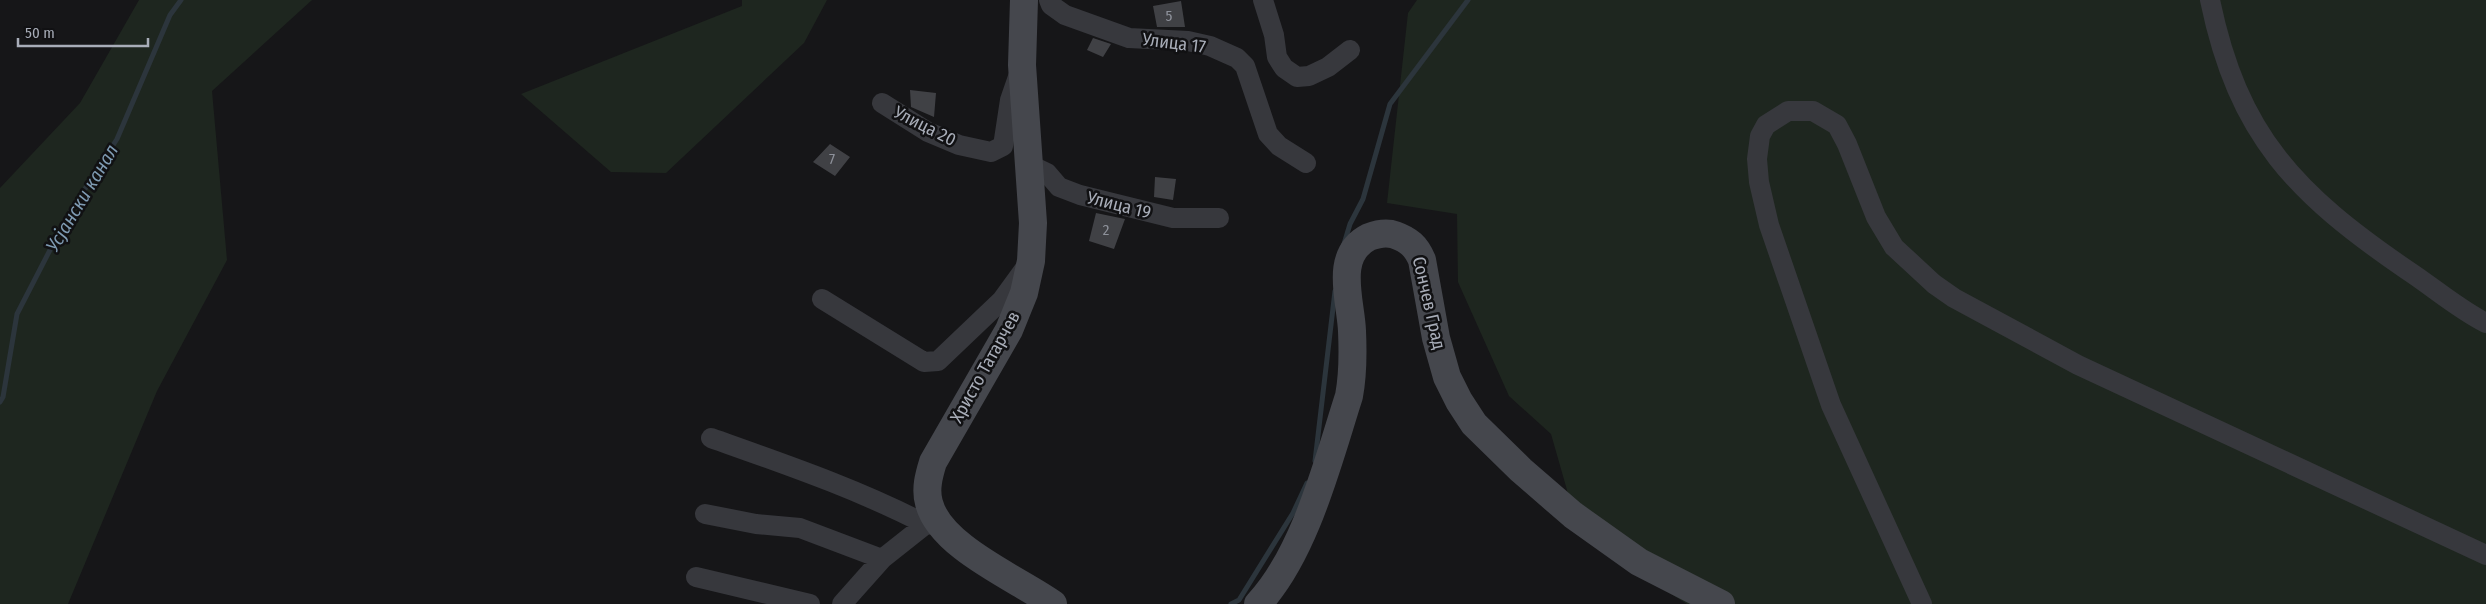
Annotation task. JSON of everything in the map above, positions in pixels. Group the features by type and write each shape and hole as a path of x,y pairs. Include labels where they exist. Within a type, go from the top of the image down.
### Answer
{"main road":[{"name":"Христо Татарчев","path":"1024,0 1022,66 1033,223 1030,261 1024,293 1009,330 933,462 927,482 931,521 974,555 1043,597 1070,604"},
{"name":"Сончев Град","path":"1258,604 1270,592 1303,531 1326,471 1349,396 1352,376 1352,330 1345,285 1350,258 1362,241 1376,234 1392,234 1408,240 1422,260 1436,338 1448,377 1459,401 1474,424 1520,470 1573,515 1639,562 1721,604"},
{"path":"1273,604 1280,572"}],"street":[{"name":"Улица 17","path":"1049,0 1051,5 1065,15 1129,38 1188,41 1210,46 1236,58 1245,66 1268,134 1279,146 1306,163"},
{"path":"1263,0 1274,35 1277,57 1284,68 1297,76 1309,76 1328,67 1350,50"},
{"path":"2210,0 2224,56 2251,121 2269,149 2291,176 2356,233 2486,323"},
{"name":"Улица 20","path":"882,103 928,132 959,144 991,152 1004,146 1010,100 1022,66"},
{"path":"1922,604 1831,405 1768,225 1759,182 1757,159 1760,136 1766,125 1788,112 1813,111 1837,125 1847,144 1876,217 1894,247 1934,284 1954,298 2078,365 2486,555"},
{"name":"Улица 19","path":"1028,164 1047,173 1060,187 1080,195 1173,218 1219,218"},
{"path":"822,299 924,362 931,363 938,361 996,306 1030,261"},
{"path":"712,438 931,521"},
{"path":"705,514 756,524 800,528 882,559"},
{"path":"842,604 882,559 931,521"},
{"path":"696,577 810,604"}],"shaded area":[{"path":"139,0 312,0 212,91 227,260 157,391 68,604 0,604 0,188 80,103"},
{"path":"742,0 827,0 804,43 666,173 611,172 521,94 742,6"},
{"path":"1417,0 2486,0 2486,604 1687,604 1638,573 1570,512 1567,490 1551,434 1509,396 1458,282 1457,214 1387,203 1408,13"}],"building":[{"path":"1181,1 1185,27 1157,27 1153,6"},
{"path":"1093,38 1111,44 1103,57 1087,50"},
{"path":"910,90 936,93 934,117 911,107"},
{"path":"830,144 850,157 835,176 813,162"},
{"path":"1155,177 1176,179 1173,200 1154,197"},
{"path":"1096,213 1125,219 1114,249 1089,241"}],"waterway":[{"name":"Усјански канал","path":"0,402 3,397 17,314 67,217 117,139 170,15 181,0"},
{"path":"1344,244 1350,224 1363,199 1390,104 1468,0"},
{"path":"1315,461 1335,291"},
{"path":"1231,604 1239,600 1293,513 1307,483"}]}
